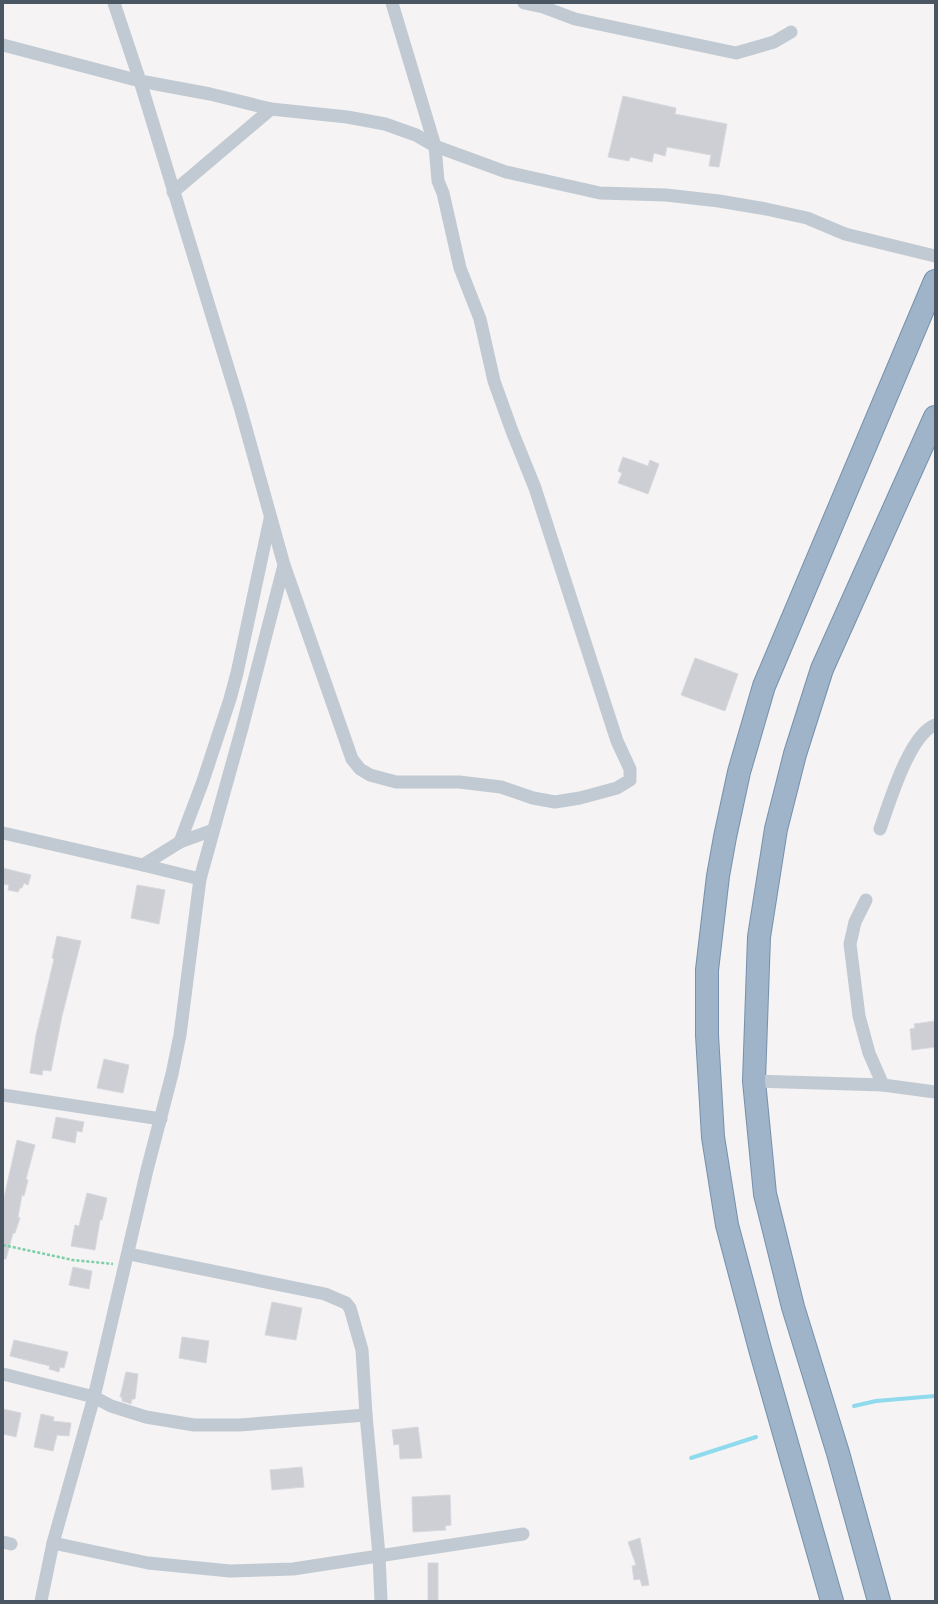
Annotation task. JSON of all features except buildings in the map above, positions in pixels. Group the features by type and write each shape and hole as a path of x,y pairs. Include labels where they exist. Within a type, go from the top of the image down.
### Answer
{"highway":[{"path":"832,1601 760,1349 727,1225 713,1137 707,1035 707,970 718,876 725,837 739,772 764,686 935,281"},
{"path":"879,1601 838,1453 793,1307 765,1194 754,1081 759,937 776,830 795,754 822,669 935,417"}],"street":[{"path":"114,3 140,81 240,408 284,565 352,759 360,769 370,775 396,782 459,782 500,787 533,798 555,802 580,798 617,788 630,780 630,769 617,741 535,488 494,381 480,319 460,268 443,193 438,181 435,146 392,3"},
{"path":"524,3 543,7 575,19 736,53 774,42 791,32"},
{"path":"3,45 140,81 210,94 271,109 347,117 385,124 416,134 435,146 506,172 600,192 666,195 719,202 807,218 846,234 935,256"},
{"path":"173,192 271,109"},
{"path":"180,842 203,781 230,699 271,516"},
{"path":"41,1601 54,1543 94,1397 147,1170 172,1074 180,1034 200,879 253,686 284,565"},
{"path":"237,673 253,686"},
{"path":"880,829 913,746 935,725"},
{"path":"143,865 180,842 213,830"},
{"path":"3,834 200,879"},
{"path":"866,900 855,922 850,944 859,1016 869,1053 883,1085"},
{"path":"754,1081 883,1085 935,1092"},
{"path":"3,1095 161,1119"},
{"path":"127,1259 325,1294 346,1303 350,1308 362,1350 382,1601"},
{"path":"3,1374 94,1397 111,1406 146,1417 194,1425 239,1425 366,1415"},
{"path":"54,1543 148,1563 230,1571 293,1569 523,1534"}],"path":[{"path":"3,1245 73,1260 127,1259"}],"waterway":[{"path":"854,1406 876,1401 935,1396"},
{"path":"691,1458 756,1437"}]}
